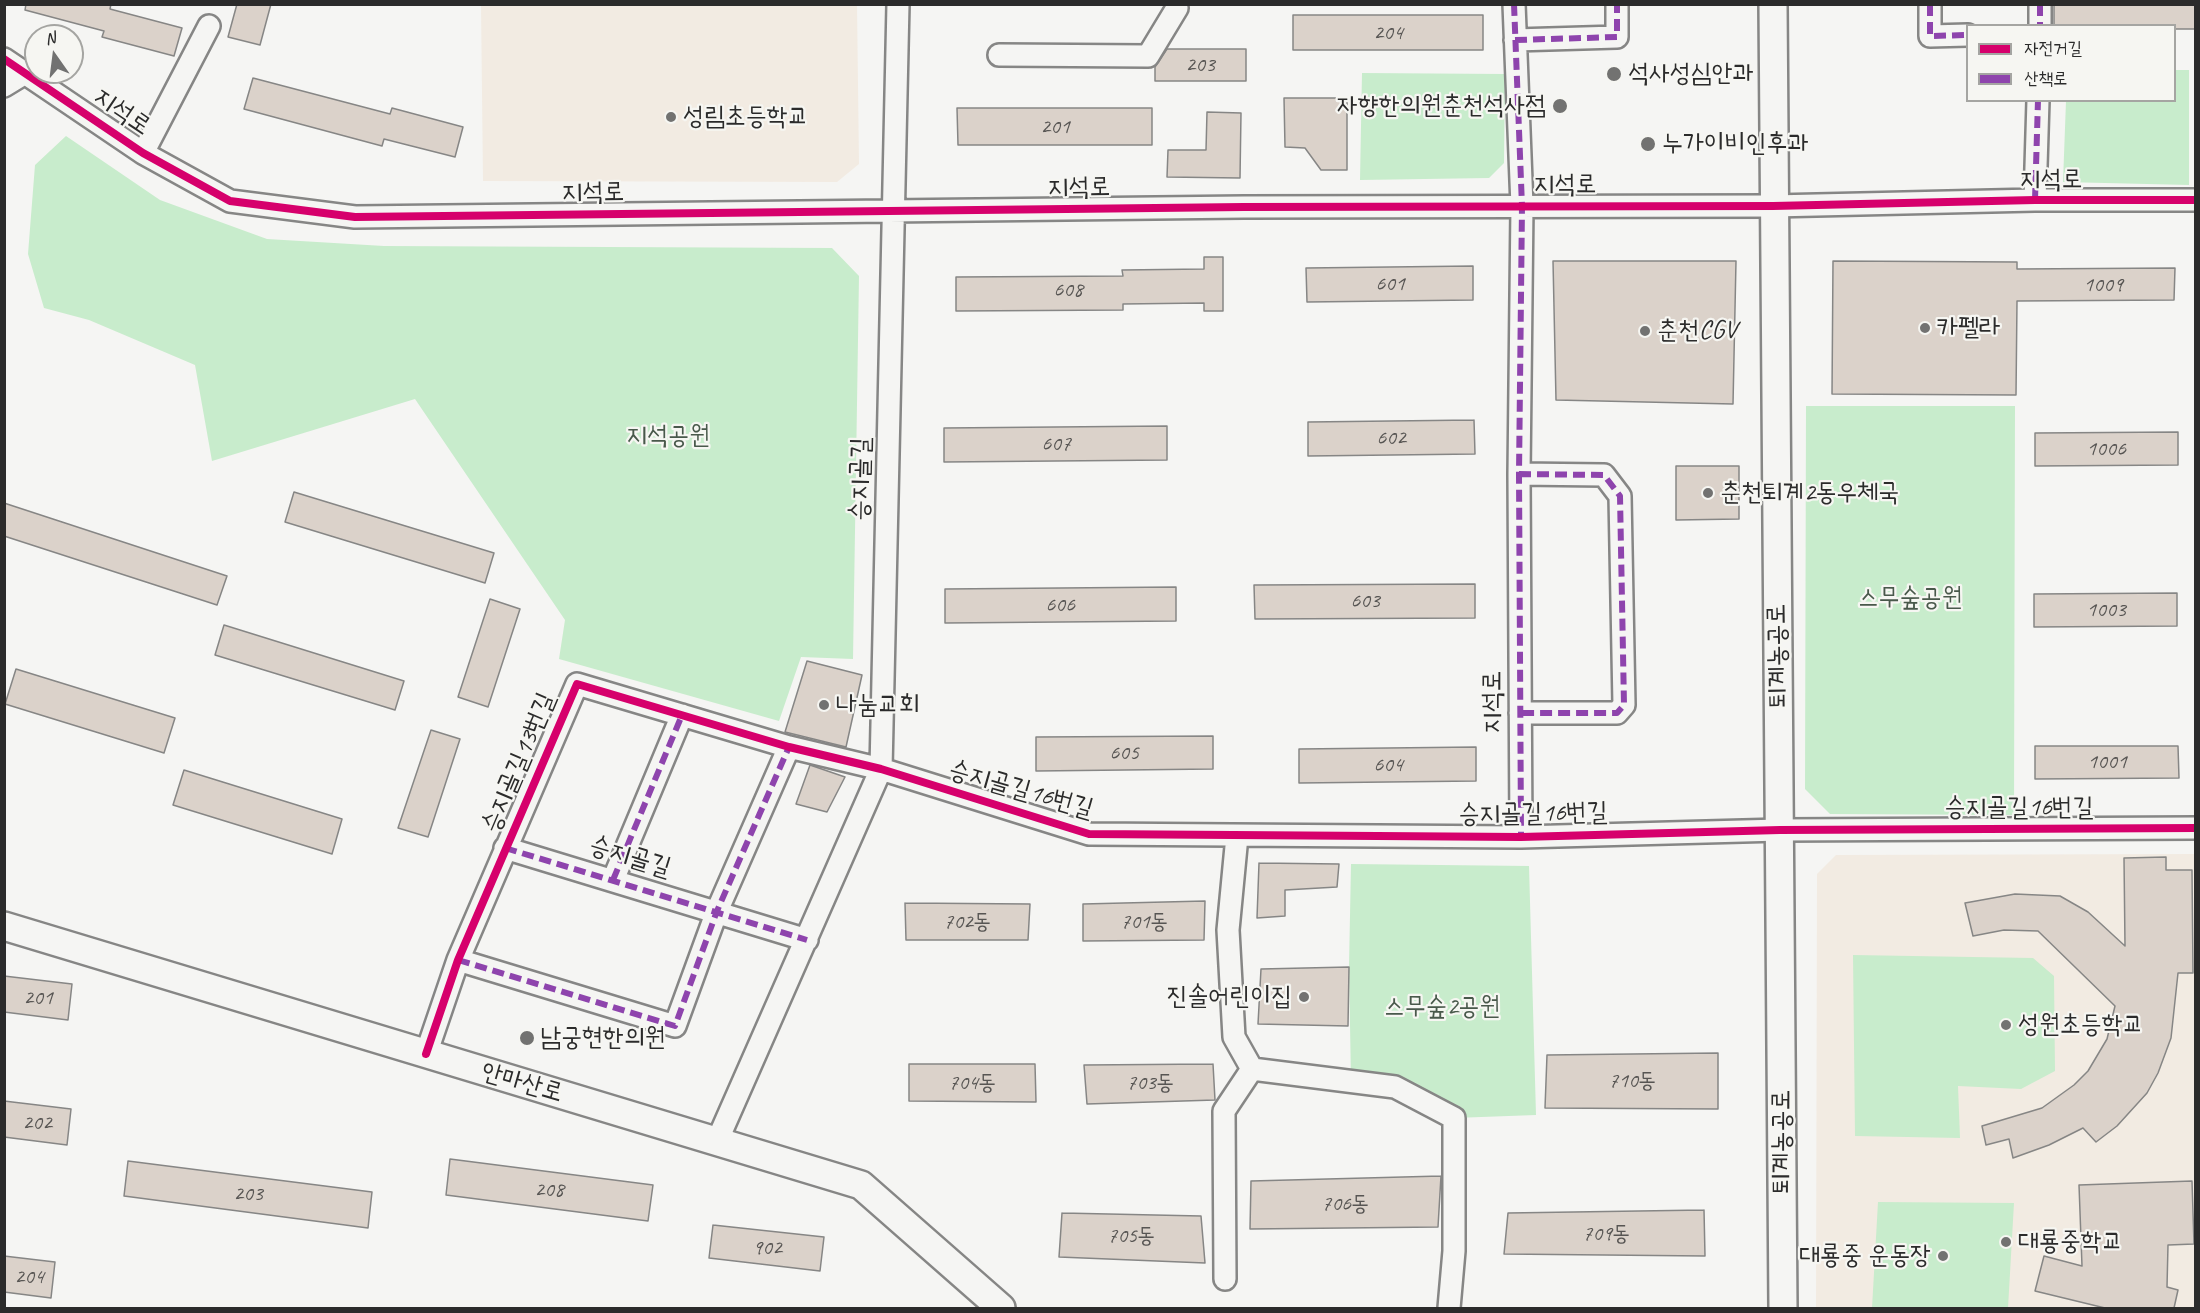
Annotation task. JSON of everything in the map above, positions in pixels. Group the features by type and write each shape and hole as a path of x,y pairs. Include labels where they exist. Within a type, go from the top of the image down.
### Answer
{"street":[{"name":"승지골길","path":"718,1139 881,769 898,4"},
{"path":"1514,4 1522,206"},
{"path":"1515,40 1617,37 1617,4"},
{"name":"퇴계농공로","path":"1773,4 1783,1308"},
{"path":"1930,4 1930,36 1966,35"},
{"path":"2040,4 2040,24"},
{"path":"999,55 1148,56 1177,8"},
{"path":"143,153 209,27"},
{"name":"지석로","path":"4,59 24,70"},
{"path":"4,86 24,74"},
{"name":"지석로","path":"44,84 143,153 230,201 355,217 1522,206 1773,206 2035,200 2196,200"},
{"path":"2035,200 2038,102"},
{"name":"지석로","path":"1521,837 1519,474 1522,206"},
{"path":"1519,474 1604,476 1620,496 1624,705 1617,713 1520,713"},
{"name":"승지골길13번길","path":"426,1054 458,960 577,684 789,747 881,769"},
{"path":"613,880 682,715"},
{"path":"458,960 675,1026 717,911 789,747"},
{"name":"승지골길16번길","path":"881,769 1089,834 1521,837 1780,830 2196,828"},
{"path":"1237,836 1228,930 1234,1037 1252,1069"},
{"name":"승지골길","path":"505,848 807,940"},
{"name":"안마산로","path":"4,926 426,1054 718,1139 861,1185 1001,1308"},
{"path":"1225,1279 1224,1111 1252,1069"},
{"path":"1252,1069 1395,1088 1454,1118 1454,1251 1449,1308"}],"shaded area":[{"name":"성림초등학교","path":"481,5 857,5 859,164 837,182 483,181"},
{"name":"성원초등학교","path":"2195,854 2195,1308 1816,1308 1817,874 1836,855"}],"green space":[{"path":"2176,70 2189,70 2189,185 2063,182 2066,102 2176,102"},
{"path":"1362,73 1505,74 1504,163 1489,178 1360,180"},
{"name":"지석공원","path":"66,136 160,200 267,239 384,246 832,248 859,276 853,659 801,657 779,721 559,659 565,620 415,399 212,461 195,365 89,320 44,308 28,254 35,165"},
{"name":"스무숲공원","path":"1806,406 2015,406 2014,815 1830,814 1805,789"},
{"name":"스무숲2공원","path":"1351,864 1529,866 1536,1115 1454,1118 1351,1082 1349,967"},
{"path":"1853,955 2033,958 2054,976 2055,1071 2021,1089 1958,1086 1960,1138 1855,1136"},
{"name":"대룡중 운동장","path":"1878,1202 2014,1203 2008,1308 1872,1308"}],"building":[{"path":"26,4 111,4 110,9 182,28 174,56 102,37 104,31 84,24 25,10"},
{"path":"237,4 271,4 260,45 228,37"},
{"path":"2054,4 2196,4 2196,29 2176,29 2176,24 2054,24"},
{"path":"1293,15 1483,15 1483,50 1293,50"},
{"path":"1167,49 1246,49 1246,81 1155,81 1155,67"},
{"path":"253,78 390,114 392,108 463,127 455,157 384,139 382,146 244,109"},
{"path":"1284,98 1347,98 1347,170 1321,170 1305,148 1285,147"},
{"path":"957,108 1152,108 1152,145 958,145"},
{"path":"1207,112 1241,113 1240,178 1167,177 1168,150 1206,150"},
{"path":"1204,257 1223,257 1223,311 1204,311 1204,303 1123,304 1123,310 956,311 956,277 1123,276 1122,270 1204,269"},
{"name":"춘천CGV","path":"1553,261 1736,261 1733,404 1556,400"},
{"name":"카펠라","path":"1833,261 2017,262 2017,269 2175,268 2174,300 2017,301 2016,395 1832,394"},
{"path":"1473,266 1473,300 1307,302 1306,268"},
{"path":"1474,420 1475,454 1308,456 1308,422"},
{"path":"1167,426 1167,460 944,462 944,428"},
{"path":"2178,432 2178,465 2035,466 2035,433"},
{"name":"춘천퇴계2동우체국","path":"1676,466 1739,466 1739,519 1676,520"},
{"path":"294,492 494,553 485,583 285,522"},
{"path":"4,503 227,576 217,605 4,536"},
{"path":"1475,584 1475,618 1255,619 1254,585"},
{"path":"1176,587 1176,621 945,623 945,589"},
{"path":"2177,593 2177,626 2034,627 2034,594"},
{"path":"490,599 520,609 488,707 458,697"},
{"path":"224,625 404,681 395,710 215,655"},
{"name":"나눔교회","path":"807,661 862,675 846,747 785,732"},
{"path":"16,669 175,718 164,753 5,704"},
{"path":"431,730 460,739 428,837 398,828"},
{"path":"1213,736 1213,769 1036,771 1036,737"},
{"path":"2035,746 2178,746 2179,778 2035,779"},
{"path":"1476,747 1476,781 1299,783 1299,749"},
{"path":"810,765 845,777 827,812 796,804"},
{"path":"184,770 342,819 332,854 173,805"},
{"path":"2166,857 2166,870 2192,870 2193,973 2178,973 2171,1038 2158,1073 2147,1093 2117,1126 2096,1142 2083,1128 2049,1145 2013,1158 2009,1139 1986,1145 1982,1126 2042,1108 2074,1085 2088,1071 2107,1039 2115,1006 2038,931 2004,930 1973,936 1965,903 2015,894 2060,896 2088,912 2125,946 2124,858"},
{"path":"1259,863 1339,864 1337,887 1285,890 1285,916 1257,918"},
{"path":"1205,901 1204,940 1083,941 1083,904"},
{"path":"905,903 1030,904 1028,940 906,940"},
{"name":"진솔어린이집","path":"1349,967 1348,1026 1258,1024 1261,969"},
{"path":"4,976 72,984 68,1020 4,1012"},
{"path":"1718,1053 1718,1109 1545,1108 1547,1055"},
{"path":"909,1064 1035,1064 1036,1102 909,1101"},
{"path":"1213,1064 1215,1100 1087,1104 1084,1065"},
{"path":"4,1101 71,1109 67,1145 4,1137"},
{"path":"450,1159 653,1185 648,1221 446,1195"},
{"path":"128,1161 372,1192 368,1228 124,1196"},
{"path":"1441,1176 1438,1227 1250,1229 1251,1181"},
{"path":"2192,1181 2194,1244 2168,1245 2167,1287 2178,1290 2174,1308 2105,1308 2035,1291 2044,1256 2082,1266 2079,1185"},
{"path":"1704,1210 1705,1256 1504,1254 1508,1213"},
{"path":"1062,1213 1201,1216 1205,1263 1059,1257"},
{"path":"713,1225 824,1237 820,1271 709,1258"},
{"path":"4,1256 55,1262 51,1298 4,1292"}],"marked path":[{"path":"1514,4 1522,206 1519,474 1521,837"},
{"path":"1515,40 1617,37 1617,4"},
{"path":"1930,4 1930,36 1966,35"},
{"path":"2040,4 2040,24"},
{"path":"2035,200 2038,102"},
{"path":"1519,474 1604,475 1620,496 1624,705 1617,713 1520,713"},
{"path":"613,880 682,715"},
{"path":"458,960 675,1026 717,911 789,747"},
{"path":"505,848 807,940"}],"cycle path":[{"path":"4,59 143,153 230,201 355,217 1244,207 1773,206 2035,200 2196,200"},
{"path":"426,1054 458,960 577,684 789,747 881,769 1089,834 1521,837 1780,830 2196,828"}],"place":[{"name":"석사성심안과","path":"1614,74"},
{"name":"자향한의원춘천석사점","path":"1560,106"},
{"name":"성림초등학교","path":"671,117"},
{"name":"누가이비인후과","path":"1648,144"},
{"name":"카펠라","path":"1925,328"},
{"name":"춘천CGV","path":"1645,331"},
{"name":"춘천퇴계2동우체국","path":"1708,493"},
{"name":"나눔교회","path":"824,705"},
{"name":"진솔어린이집","path":"1304,997"},
{"name":"성원초등학교","path":"2006,1025"},
{"name":"남궁현한의원","path":"527,1038"},
{"name":"대룡중학교","path":"2006,1242"},
{"name":"대룡중 운동장","path":"1943,1256"}]}
